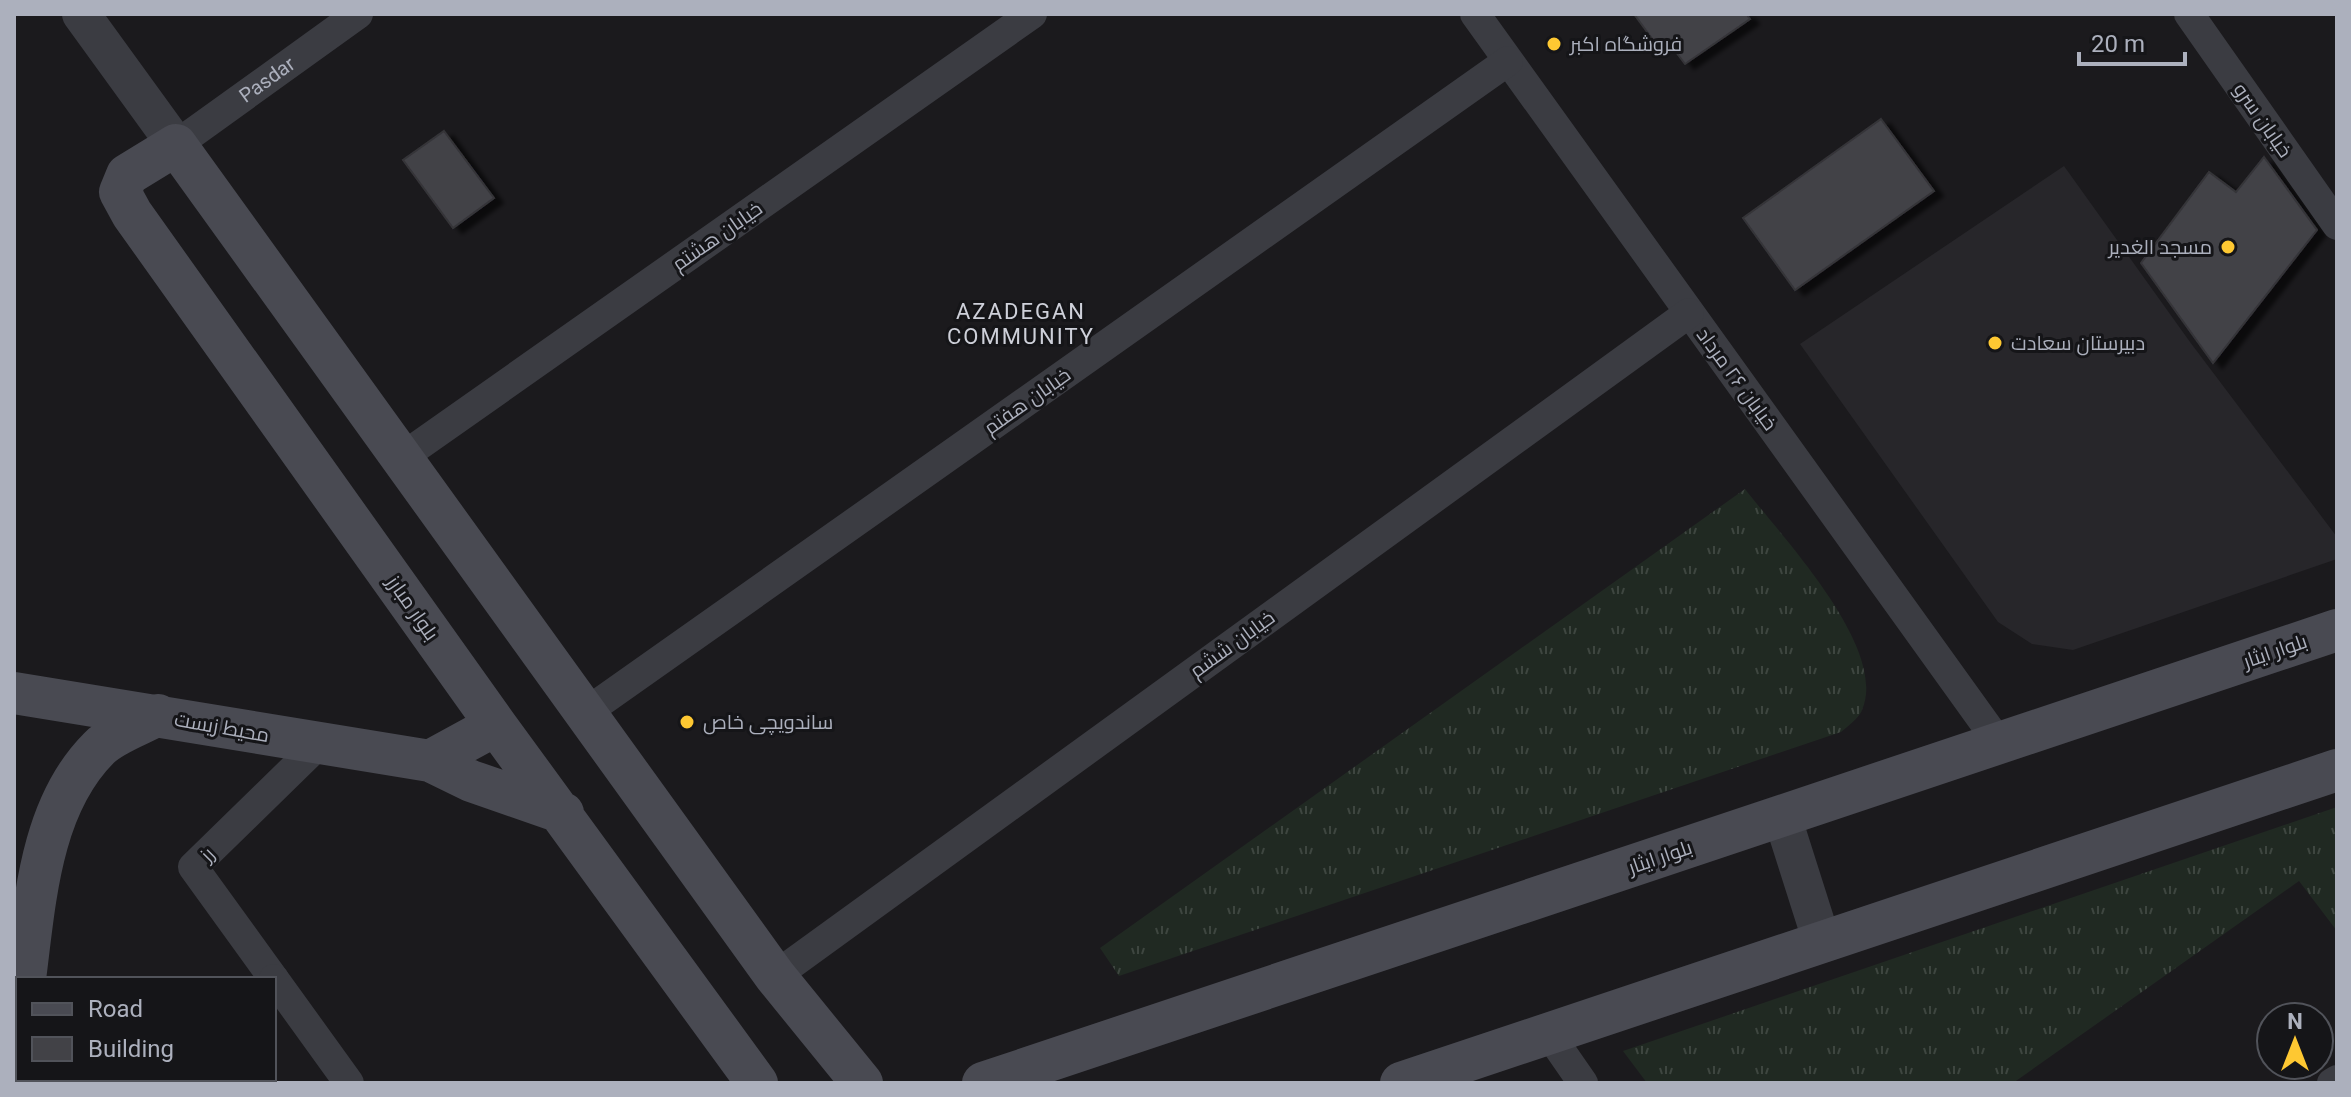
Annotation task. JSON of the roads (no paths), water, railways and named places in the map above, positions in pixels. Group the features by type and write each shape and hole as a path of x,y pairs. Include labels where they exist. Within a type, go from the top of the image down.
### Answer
{"main road":[{"path":"176,145 775,976 862,1083"},
{"name":"بلوار مبارز","path":"176,145 127,175 119,188 124,199 496,725 757,1083"},
{"name":"بلوار ایثار","path":"983,1083 2337,630"},
{"name":"محیط زیست","path":"14,693 430,761 471,781 563,813"},
{"path":"25,977 26,873 74,780 100,746 158,715"},
{"path":"430,761 496,725"},
{"path":"1401,1083 2337,770"}],"street":[{"path":"81,14 176,145"},
{"name":"Pasdar","path":"176,145 358,14"},
{"name":"خیابان هشتم","path":"401,458 1032,14"},
{"name":"خیابان ۲۶ مرداد","path":"1475,14 1999,743"},
{"name":"خیابان سرو","path":"2189,14 2337,225"},
{"name":"خیابان هفتم","path":"585,713 1508,61"},
{"name":"خیابان ششم","path":"775,976 1689,313"},
{"name":"رز","path":"273,977 193,867 319,744"},
{"path":"1782,816 1822,942"},
{"name":"رز","path":"276,982 349,1083"},
{"path":"1549,1034 1583,1083"}],"place":[{"name":"فروشگاه اکبر","path":"1554,44"},
{"name":"مسجد الغدیر","path":"2228,247"},
{"name":"دبیرستان سعادت","path":"1995,343"},
{"name":"ساندویچی خاص","path":"687,722"}],"district":[{"name":"AZADEGAN COMMUNITY","path":"1021,324"}]}
